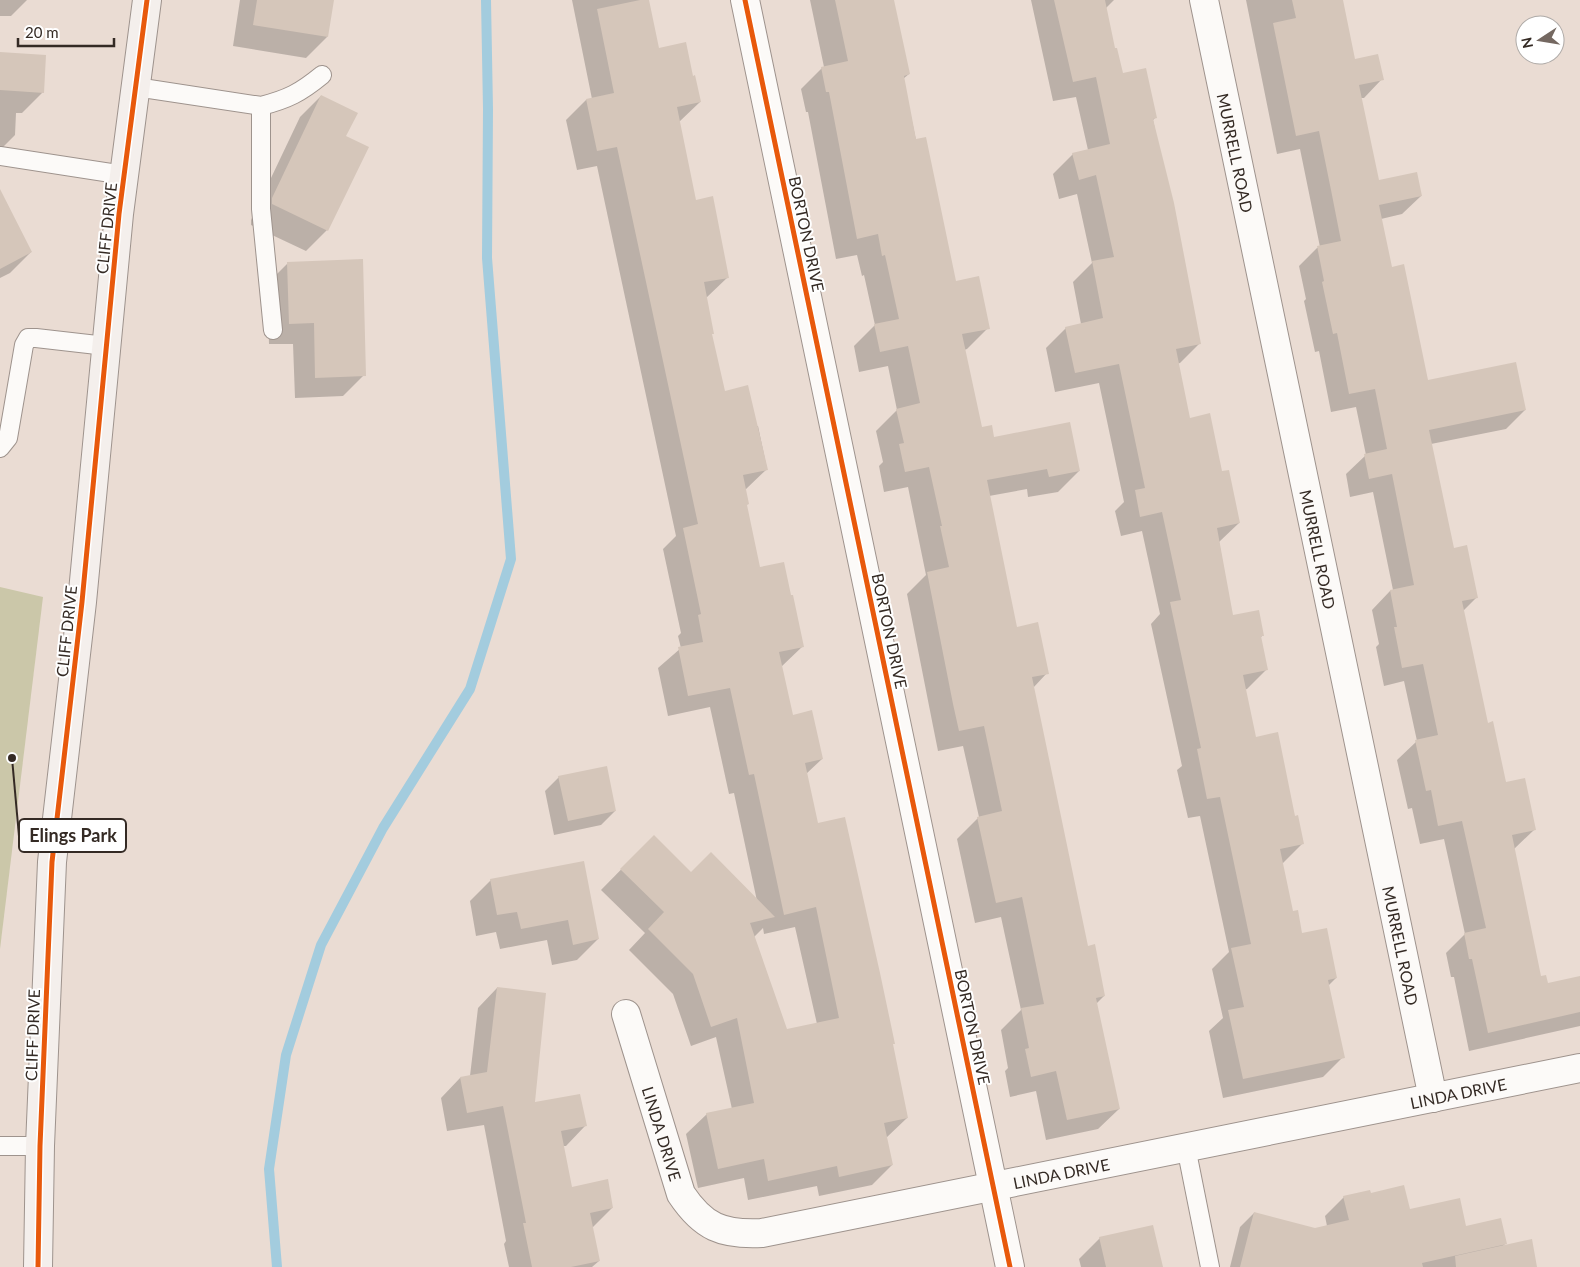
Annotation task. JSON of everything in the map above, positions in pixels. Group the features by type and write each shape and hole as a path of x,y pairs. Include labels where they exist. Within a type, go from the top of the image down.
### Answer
{"main road":[{"name":"CLIFF DRIVE","path":"38,1267 40,1146 52,862 82,602 124,175 147,0"}],"street":[{"name":"BORTON DRIVE","path":"745,0 1010,1267"},
{"name":"MURRELL ROAD","path":"1204,0 1433,1098"},
{"name":"LINDA DRIVE","path":"626,1014 681,1194 692,1210 706,1222 723,1231 742,1234 762,1233 1580,1068"}],"lane":[{"path":"136,87 261,106 284,100 303,90 322,75"},
{"path":"261,106 261,209 273,330"},
{"path":"0,156 124,175"},
{"path":"0,448 8,438 24,345 28,338 106,346"},
{"path":"0,1146 40,1146"},
{"path":"1186,1147 1210,1267"}],"shaded area":[{"path":"0,587 43,597 0,949"}],"building":[{"path":"257,0 334,0 328,37 253,25"},
{"path":"640,0 649,0 659,48 686,42 693,76 695,75 701,102 677,107 696,200 713,196 729,278 704,282 714,334 712,334 725,391 748,385 768,470 743,475 749,504 747,505 760,567 784,562 791,595 793,595 804,647 779,652 793,715 812,710 823,759 805,763 818,823 845,817 895,1044 893,1044 908,1118 884,1123 893,1165 839,1177 837,1166 768,1181 764,1159 718,1169 706,1113 754,1103 737,1018 711,1027 693,974 648,929 664,912 620,869 654,835 691,872 711,852 775,917 750,923 787,1029 839,1018 816,907 784,915 754,774 749,775 730,688 688,696 678,647 703,642 698,615 701,614 683,528 698,524 617,147 597,151 586,99 614,93 597,9"},
{"path":"835,0 894,0 910,74 904,76 916,139 926,137 956,281 979,276 990,329 962,334 982,427 992,425 994,437 1070,422 1080,471 1049,477 1047,469 987,480 1017,627 1038,622 1049,674 1032,677 1088,946 1095,944 1105,996 1096,998 1120,1109 1067,1120 1056,1071 1031,1077 1025,1049 1029,1048 1021,1008 1044,1004 1022,897 996,903 977,817 1002,811 984,726 959,731 953,704 927,572 949,567 940,526 942,526 929,467 905,472 899,444 904,443 896,409 920,403 908,346 880,352 874,324 899,319 885,255 882,256 878,234 857,239 829,92 826,92 821,67 848,61"},
{"path":"1054,0 1105,0 1115,48 1117,48 1123,73 1146,68 1157,118 1153,119 1174,203 1201,344 1176,349 1190,418 1210,413 1222,471 1229,470 1240,523 1217,528 1233,615 1259,610 1264,636 1261,636 1268,670 1243,675 1256,737 1278,732 1295,816 1298,815 1304,844 1280,849 1293,911 1298,910 1302,933 1327,928 1337,978 1328,980 1345,1058 1243,1079 1228,1010 1244,1007 1231,948 1251,944 1220,797 1207,799 1197,749 1201,748 1170,602 1181,600 1162,512 1140,517 1135,490 1145,488 1119,364 1075,373 1065,327 1103,318 1092,261 1114,257 1096,175 1079,180 1072,153 1110,144 1096,77 1073,82"},
{"path":"1292,0 1343,0 1355,59 1378,54 1384,80 1359,85 1379,180 1417,172 1422,196 1379,205 1392,267 1404,264 1428,380 1516,362 1526,410 1429,430 1454,548 1467,545 1478,598 1462,601 1488,723 1493,721 1506,782 1525,778 1536,830 1512,835 1541,976 1546,975 1548,983 1580,976 1580,1012 1488,1033 1472,959 1469,959 1464,933 1486,928 1462,821 1438,826 1431,790 1426,791 1415,740 1438,735 1423,664 1402,668 1394,627 1397,627 1390,590 1414,585 1392,474 1369,479 1364,454 1387,449 1375,389 1349,394 1337,333 1333,334 1322,282 1324,281 1317,246 1341,241 1319,131 1296,136 1273,23 1296,18"},
{"path":"0,52 46,55 44,93 0,90"},
{"path":"321,95 358,113 346,136 369,147 328,231 272,204 272,198"},
{"path":"0,189 32,252 0,269"},
{"path":"363,259 366,376 315,378 314,323 289,324 287,262"},
{"path":"607,766 616,811 568,821 558,776"},
{"path":"584,861 599,939 573,945 568,920 521,929 517,912 497,915 490,879"},
{"path":"497,987 546,993 535,1102 580,1094 587,1126 561,1131 572,1187 608,1179 613,1208 590,1213 600,1261 571,1267 532,1267 523,1223 526,1223 503,1106 467,1113 460,1077 487,1072"},
{"path":"1404,1185 1410,1209 1460,1198 1466,1226 1501,1218 1507,1244 1422,1263 1423,1267 1240,1267 1254,1212 1315,1228 1349,1220 1343,1196 1370,1190 1371,1193"},
{"path":"1153,1225 1163,1267 1106,1267 1099,1237"},
{"path":"1532,1239 1537,1267 1456,1267 1455,1256"}],"waterway":[{"path":"277,1267 269,1169 286,1055 321,945 383,828 470,689 511,559 487,258 488,109 486,0"}],"cycle path":[{"path":"38,1267 40,1146 52,862 82,602 119,214 147,0"},
{"path":"745,0 1010,1267"}],"place":[{"name":"Elings Park","path":"12,758"}]}
